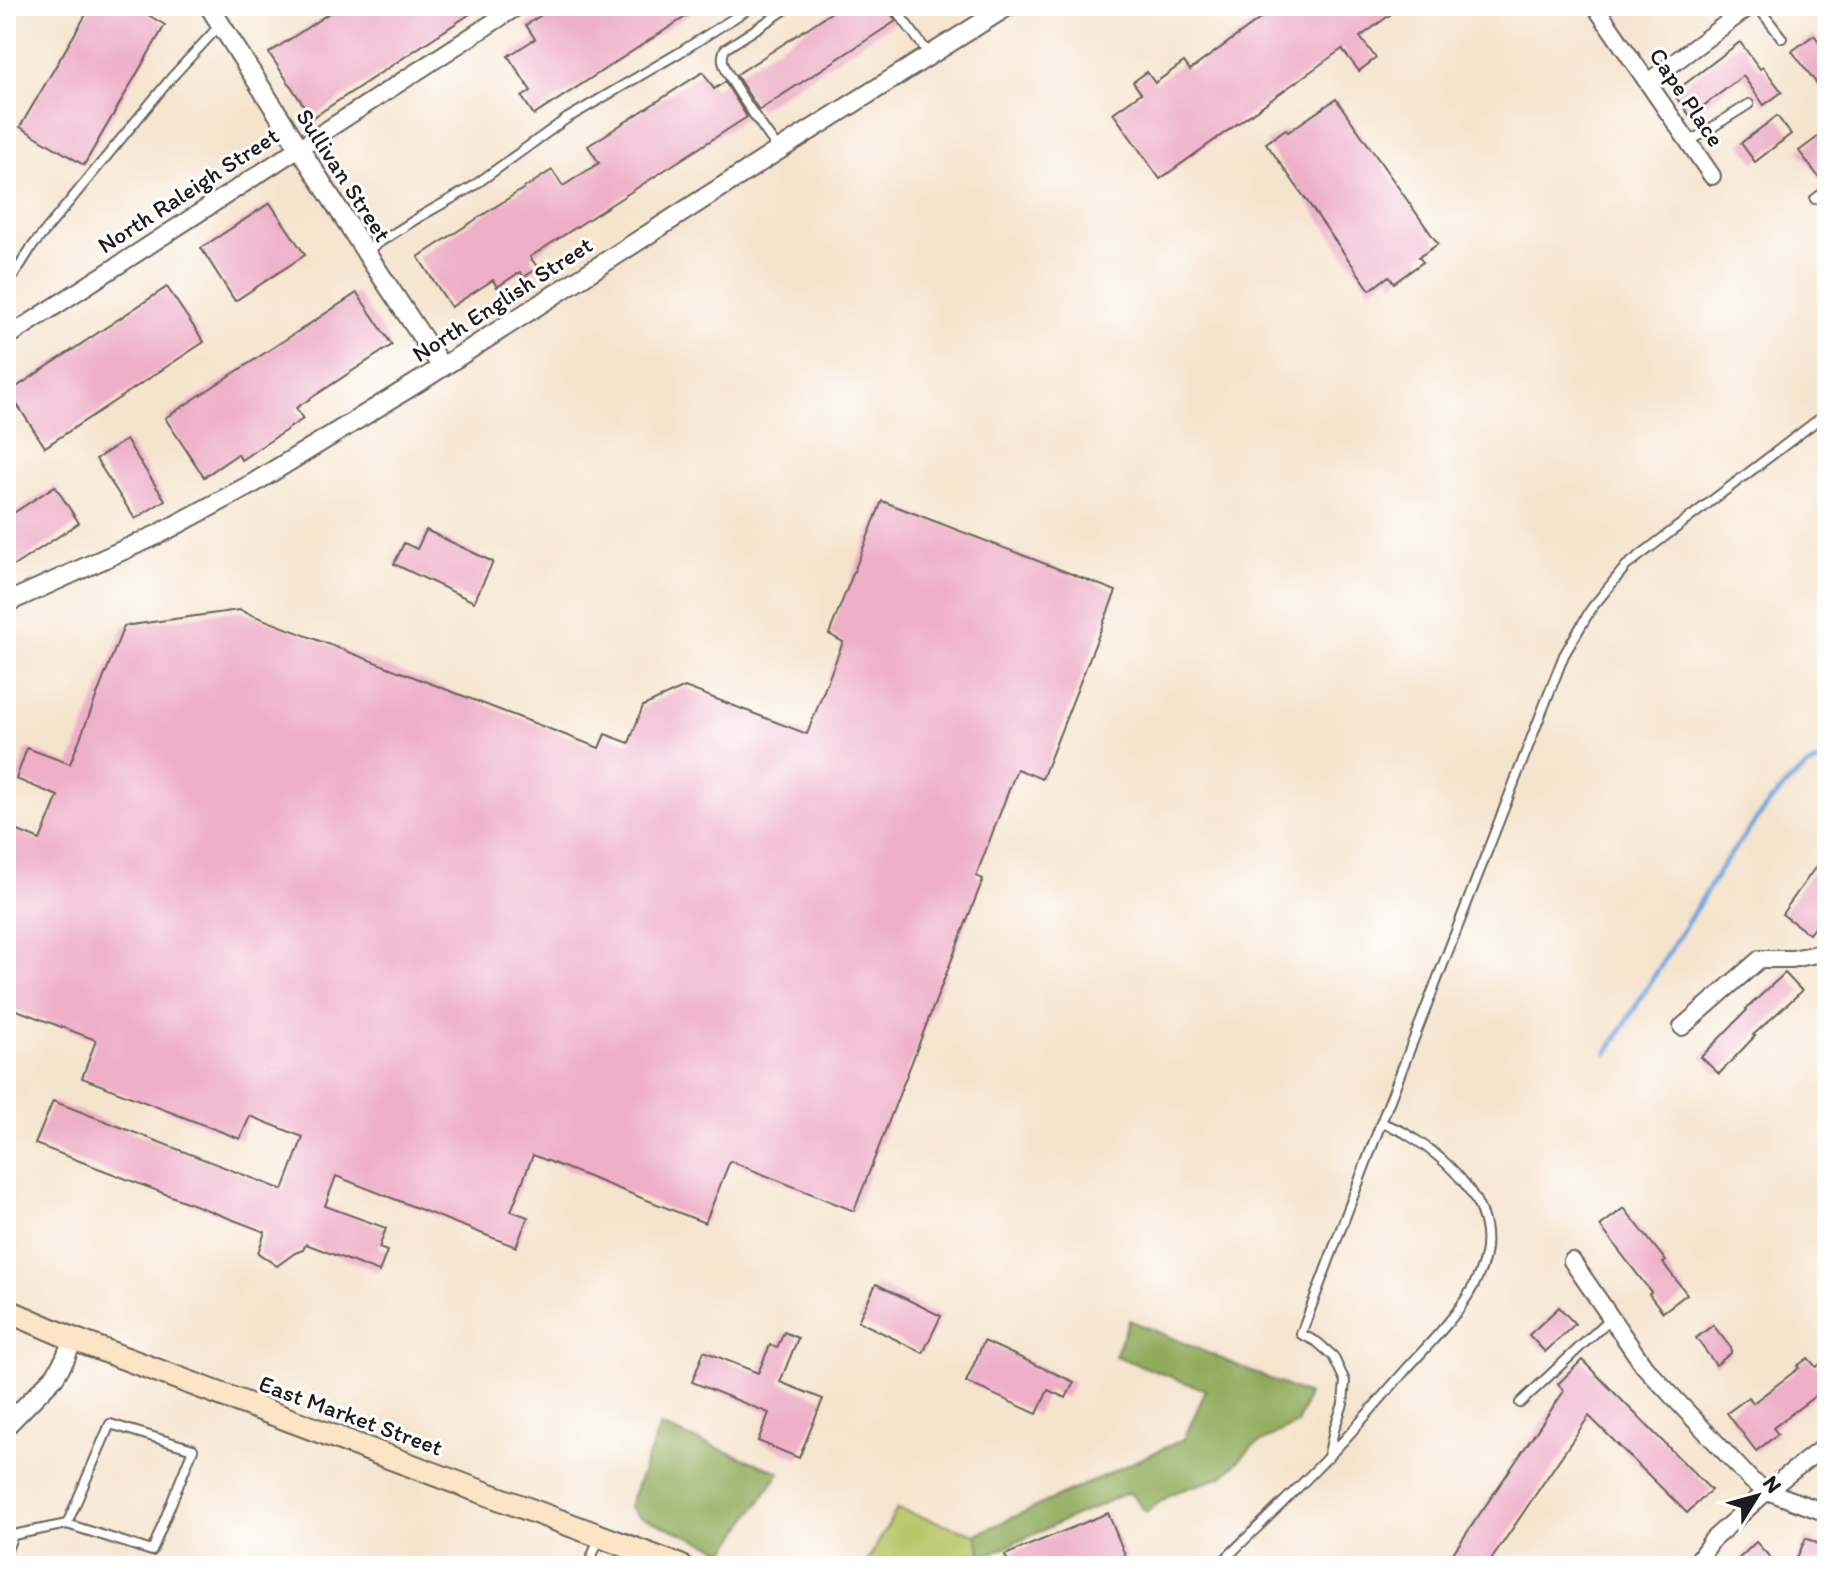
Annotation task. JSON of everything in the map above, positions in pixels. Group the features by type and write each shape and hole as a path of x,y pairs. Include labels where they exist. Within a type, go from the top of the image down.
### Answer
{"main road":[{"name":"East Market Street","path":"6,1310 73,1339 680,1566"}],"street":[{"name":"Sullivan Street","path":"209,6 442,367"},
{"name":"North Raleigh Street","path":"6,338 518,6"},
{"name":"North English Street","path":"6,603 159,534 252,484 442,367 1008,6"},
{"name":"Cape Place","path":"1595,6 1712,176"},
{"path":"1648,82 1750,6"},
{"path":"1682,1027 1760,959 1792,959 1827,952"},
{"path":"1572,1261 1644,1366 1752,1481 1767,1491 1827,1513"},
{"path":"6,1426 55,1376 73,1339"},
{"path":"1694,1566 1713,1539 1827,1444"}],"lane":[{"path":"365,251 472,187 566,119 753,6"},
{"path":"779,150 737,88 724,65 723,56 725,49 791,6"},
{"path":"893,6 930,55"},
{"path":"1757,6 1782,38"},
{"path":"6,288 31,248 172,77 221,24"},
{"path":"1689,142 1749,104"},
{"path":"1815,199 1827,190"},
{"path":"1328,1458 1343,1404 1345,1381 1333,1356 1317,1342 1301,1334 1564,655 1599,598 1626,566 1827,413"},
{"path":"1218,1566 1328,1458 1450,1319 1479,1276 1485,1252 1485,1224 1473,1196 1452,1168 1406,1133 1381,1123"},
{"path":"1520,1403 1611,1318"},
{"path":"6,1552 10,1533 67,1524 152,1551 193,1449 110,1424 67,1524"},
{"path":"588,1566 600,1535"}],"green space":[{"path":"1129,1320 1308,1395 1297,1424 1253,1446 1222,1477 1173,1493 1146,1512 1129,1492 983,1557 976,1534 1184,1439 1206,1390 1115,1356"},
{"path":"660,1426 780,1472 726,1551 638,1516 629,1506"},
{"path":"897,1509 976,1534 983,1557 963,1566 865,1566"}],"building":[{"path":"91,6 133,6 165,25 84,165 20,127"},
{"path":"340,6 482,6 312,118 269,53"},
{"path":"555,6 572,6 577,14 589,6 702,6 534,115 522,97 531,91 508,56 535,39 526,25"},
{"path":"841,6 886,6 896,21 759,110 736,75"},
{"path":"1278,6 1402,6 1360,37 1376,58 1359,71 1342,49 1160,179 1113,113 1141,93 1133,82 1147,72 1155,83 1184,62 1190,70"},
{"path":"1814,35 1827,52 1827,97 1792,51"},
{"path":"1740,42 1782,92 1764,105 1743,76 1690,116 1673,93"},
{"path":"703,72 714,89 725,82 747,117 530,257 538,268 524,277 520,272 497,287 493,280 451,307 418,257 552,170 563,186 599,163 588,146"},
{"path":"1336,99 1438,244 1419,257 1423,262 1394,283 1389,276 1370,290 1266,143"},
{"path":"1777,116 1791,134 1755,162 1741,143"},
{"path":"1827,130 1827,183 1824,184 1799,151"},
{"path":"270,203 305,255 235,301 201,248"},
{"path":"167,287 204,342 45,447 9,392"},
{"path":"357,293 392,345 296,408 303,419 241,460 238,454 204,477 165,418"},
{"path":"126,440 165,500 135,519 96,459"},
{"path":"55,486 79,523 6,571 6,518"},
{"path":"882,501 1116,591 1042,779 1017,769 976,876 983,879 854,1211 730,1161 705,1223 533,1155 511,1211 528,1217 516,1247 336,1176 325,1206 386,1228 379,1248 387,1251 379,1272 306,1244 303,1250 277,1266 258,1253 265,1232 35,1144 53,1101 283,1190 303,1137 250,1116 240,1139 82,1078 96,1040 6,1006 6,826 40,840 58,796 16,779 27,748 70,764 124,626 239,610 599,748 605,734 629,743 643,706 685,687 807,734 843,642 829,634"},
{"path":"426,530 493,562 474,602 394,564 404,543 417,549"},
{"path":"1827,851 1827,910 1809,934 1782,914"},
{"path":"1785,973 1802,991 1753,1035 1719,1074 1701,1057"},
{"path":"1624,1208 1666,1261 1663,1263 1687,1294 1663,1312 1600,1226"},
{"path":"876,1284 941,1316 923,1353 858,1321"},
{"path":"1559,1307 1575,1324 1545,1352 1529,1335"},
{"path":"1713,1325 1731,1348 1731,1353 1716,1365 1696,1338"},
{"path":"784,1332 798,1338 780,1382 823,1399 799,1458 758,1441 769,1413 692,1382 704,1351 758,1373 770,1345 777,1348"},
{"path":"984,1341 1074,1382 1066,1398 1048,1390 1037,1414 966,1382"},
{"path":"1808,1358 1816,1367 1827,1359 1827,1387 1773,1428 1778,1434 1756,1451 1727,1413 1749,1397 1753,1403"},
{"path":"1582,1360 1711,1490 1687,1513 1589,1416 1487,1566 1466,1566 1451,1556 1564,1391 1558,1384"},
{"path":"1108,1513 1127,1560 1113,1566 1010,1566 1005,1555"},
{"path":"1806,1538 1827,1548 1827,1566 1793,1566"},
{"path":"1756,1542 1778,1566 1731,1566"}],"waterway":[{"path":"1607,1053 1724,863 1770,802 1792,779 1827,757"}]}
